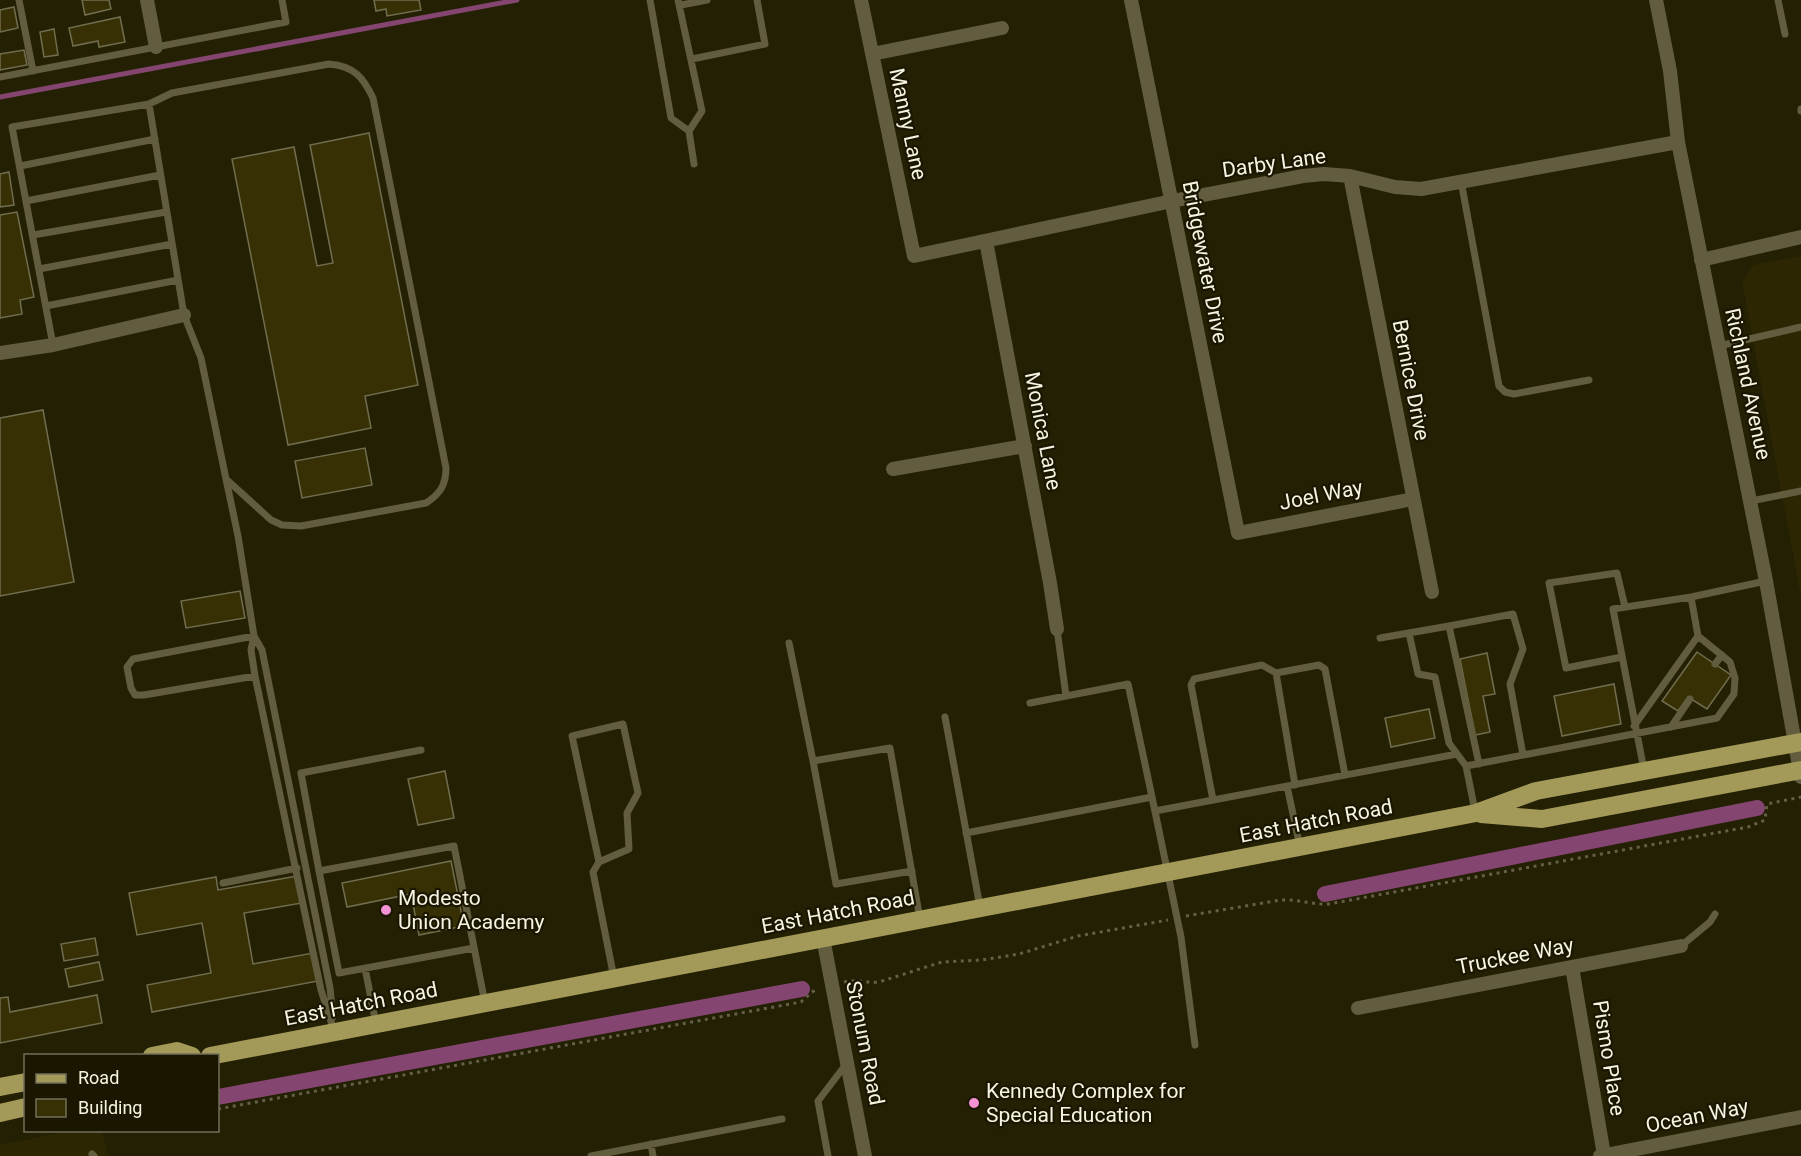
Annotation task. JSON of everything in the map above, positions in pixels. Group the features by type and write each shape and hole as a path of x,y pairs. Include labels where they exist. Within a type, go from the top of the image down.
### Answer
{"main road":[{"name":"East Hatch Road","path":"219,1054 1476,813 1536,791 1797,743"},
{"name":"East Hatch Road","path":"1476,813 1542,819 1801,772"},
{"path":"162,1054 177,1051 186,1054"},
{"path":"0,1088 24,1082"},
{"path":"0,1113 24,1107"}],"street":[{"path":"147,0 156,47"},
{"name":"Manny Lane","path":"861,0 914,256"},
{"name":"Bridgewater Drive","path":"1131,0 1238,533"},
{"name":"Richland Avenue","path":"1656,0 1670,71 1678,142 1751,501 1801,772"},
{"path":"872,54 1002,28"},
{"name":"Darby Lane","path":"914,256 1172,201 1303,176 1324,174 1350,176 1395,187 1421,189 1678,142"},
{"name":"Bernice Drive","path":"1350,176 1431,592"},
{"path":"1701,260 1801,237"},
{"name":"Monica Lane","path":"986,241 1057,629"},
{"path":"0,353 53,345 184,315"},
{"path":"893,469 1025,446"},
{"name":"Joel Way","path":"1238,533 1413,499"},
{"name":"Stonum Road","path":"823,938 865,1156"},
{"name":"Truckee Way","path":"1358,1008 1681,946"},
{"name":"Pismo Place","path":"1572,967 1602,1156"},
{"name":"Ocean Way","path":"1602,1156 1801,1117"}],"lane":[{"path":"19,0 33,71"},
{"path":"0,77 286,22 282,0"},
{"path":"650,0 671,118 689,131"},
{"path":"694,164 689,131 702,111 680,3 707,0"},
{"path":"692,59 765,44 757,0"},
{"path":"1778,0 1785,34"},
{"path":"53,345 12,127 149,104 172,93 329,64 341,65 353,71 364,81 373,98 446,468 446,481 437,495 426,503 301,526 282,525 271,520 226,479"},
{"path":"149,104 184,315 201,358 238,536 254,636 262,650 330,988 334,1032"},
{"path":"20,166 155,140"},
{"path":"26,201 160,175"},
{"path":"1461,181 1499,386 1505,392 1514,394 1589,380"},
{"path":"33,235 166,213"},
{"path":"39,269 172,244"},
{"path":"46,306 178,280"},
{"path":"1719,346 1801,327"},
{"path":"1751,501 1801,491"},
{"path":"1622,657 1566,668 1549,583 1617,573 1625,607"},
{"path":"1644,770 1613,609 1691,597 1766,581"},
{"path":"1466,766 1635,730 1671,727 1717,718 1734,694 1735,678 1730,662 1698,636 1691,597"},
{"path":"1380,638 1513,614 1523,649 1510,684 1523,755"},
{"path":"1449,626 1479,764"},
{"path":"1057,629 1066,696"},
{"path":"1409,633 1418,674 1435,677 1449,743 1466,766 1476,813"},
{"path":"254,636 133,659 127,667 131,688 135,695 255,676"},
{"path":"254,636 251,650 255,676 321,990 334,1032"},
{"path":"1635,730 1698,636"},
{"path":"789,643 836,885 912,871"},
{"path":"1715,664 1722,655"},
{"path":"1213,800 1191,685 1194,679 1262,664 1276,673 1318,665 1325,669 1345,775"},
{"path":"1276,673 1295,784"},
{"path":"1030,704 1128,684 1178,918 1196,1045"},
{"path":"1671,727 1690,699"},
{"path":"945,717 980,908"},
{"path":"599,862 572,736 623,724 638,794 627,813 629,849 599,862 593,872 614,978"},
{"path":"813,762 890,748 920,919"},
{"path":"421,750 301,773 339,973 474,948"},
{"path":"1155,811 1457,754"},
{"path":"1287,786 1300,847"},
{"path":"966,833 1152,797"},
{"path":"319,871 454,846 485,1003"},
{"path":"223,883 305,866"},
{"path":"1681,946 1710,922 1715,914"},
{"path":"365,968 376,1024"},
{"path":"828,1156 818,1101 847,1064"},
{"path":"591,1156 782,1119"},
{"path":"651,1144 653,1156"}],"path":[{"path":"219,1109 801,1002 817,988 832,984 857,979 879,982 942,962 982,960 1019,954 1078,936 1281,900 1292,899 1316,905 1329,904 1748,827 1765,820 1767,804 1801,797"}],"shaded area":[{"path":"1801,256 1801,597 1742,282 1753,265"},
{"path":"63,1132 102,1132 108,1156 0,1156 0,1145"}],"building":[{"path":"82,0 109,0 111,9 85,15"},
{"path":"374,0 419,0 421,10 387,16 386,9 376,11"},
{"path":"14,7 18,28 0,32 0,10"},
{"path":"120,17 125,42 99,47 98,41 73,46 69,28"},
{"path":"54,29 58,55 44,57 40,32"},
{"path":"24,50 27,65 0,70 0,54"},
{"path":"369,133 418,385 365,396 371,428 288,445 232,159 294,147 317,266 333,263 310,145"},
{"path":"9,172 14,205 0,207 0,174"},
{"path":"17,212 34,297 20,300 22,314 0,318 0,215"},
{"path":"43,410 74,582 0,596 0,418"},
{"path":"365,448 372,485 302,498 295,461"},
{"path":"240,591 245,618 186,628 181,601"},
{"path":"1697,652 1731,675 1707,709 1688,697 1678,711 1662,701"},
{"path":"1487,653 1495,694 1483,696 1490,732 1475,735 1460,659"},
{"path":"1614,684 1621,724 1562,736 1554,696"},
{"path":"1429,709 1435,738 1391,747 1385,718"},
{"path":"445,771 454,818 418,825 408,779"},
{"path":"451,861 464,926 419,935 411,894 347,907 342,883"},
{"path":"297,876 302,903 244,913 253,964 313,953 318,981 152,1012 147,985 211,973 202,923 137,935 129,893 216,877 218,890"},
{"path":"95,938 98,955 64,961 61,944"},
{"path":"99,962 103,980 69,987 65,969"},
{"path":"97,995 102,1023 0,1043 0,998 8,997 10,1012"}],"waterway":[{"path":"0,97 517,0"},
{"path":"1325,894 1757,808"},
{"path":"219,1097 802,989"}],"place":[{"name":"Modesto Union Academy","path":"386,910"},
{"name":"Kennedy Complex for Special Education","path":"974,1103"}]}
